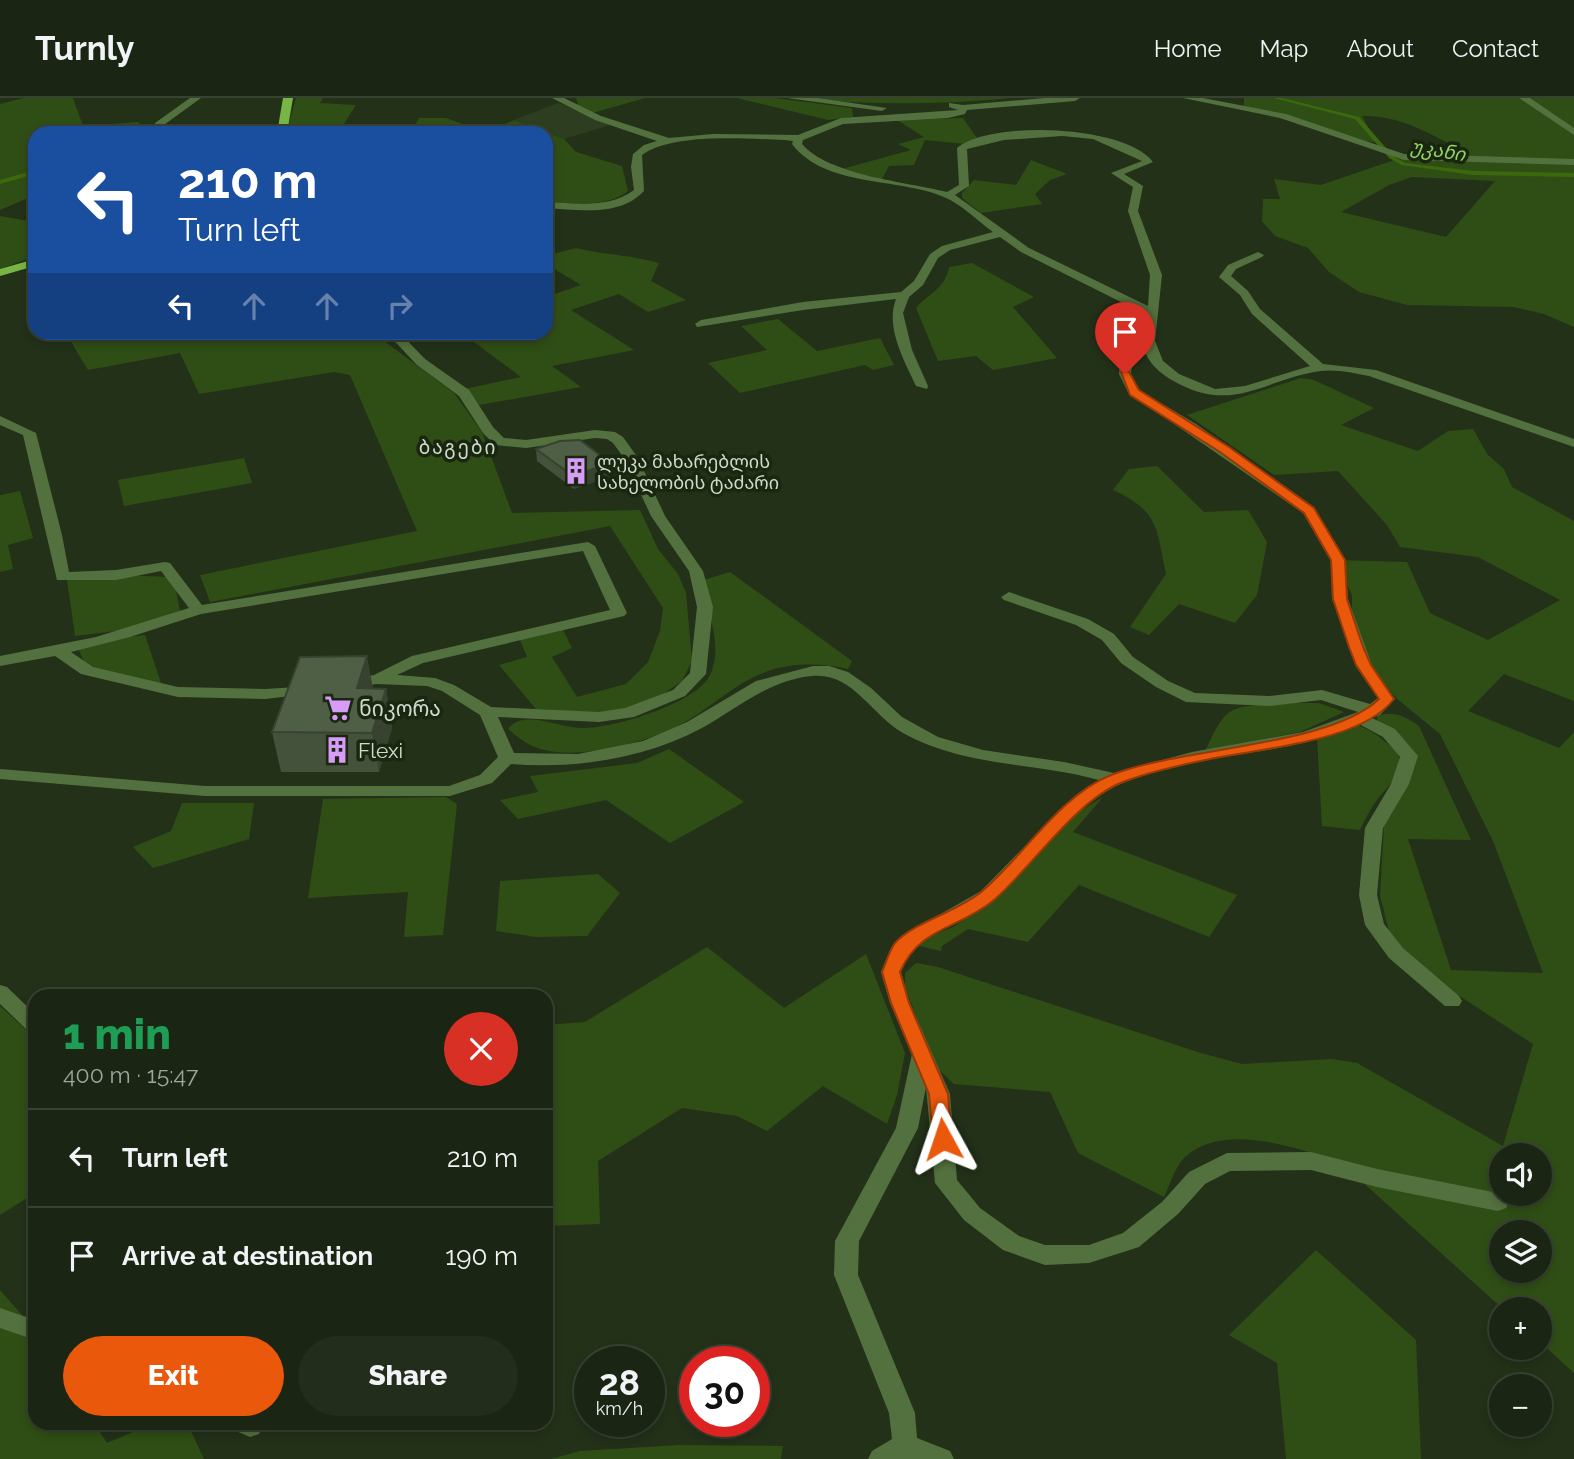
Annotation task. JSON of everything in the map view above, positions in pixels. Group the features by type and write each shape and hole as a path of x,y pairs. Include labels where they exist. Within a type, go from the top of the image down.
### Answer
{"main road":[{"path":"283,126 288,98"},
{"path":"0,273 28,265"}],"street":[{"path":"158,125 196,98"},
{"path":"557,98 598,118 667,141"},
{"path":"792,98 854,107 944,105 963,108 1075,98"},
{"path":"1188,98 1293,119 1346,135 1379,151 1395,155 1574,162"},
{"path":"1524,98 1574,132"},
{"path":"553,205 596,205 628,199 639,191 636,160 638,154 642,149 667,141 744,136 799,138 841,121 948,115 962,112 963,108"},
{"path":"948,195 964,186 966,172 961,148 975,142 1052,133 1081,134 1144,157 1148,162 1116,173 1138,186 1133,211 1156,275 1148,342 1153,359 1162,369 1203,390 1224,394 1240,394 1319,368 1372,373 1574,443"},
{"path":"799,138 799,150 836,169 948,195 1059,268 1153,313"},
{"path":"922,386 906,351 897,313 904,295 919,283 934,256 946,248 1002,233"},
{"path":"1258,255 1232,267 1225,277 1244,293 1256,311 1319,368"},
{"path":"701,324 803,306 904,295"},
{"path":"60,652 87,671 107,677 137,685 206,695 265,694 376,679 429,681 448,688 487,712 599,717 628,713 679,693 698,674 705,607 696,570 657,516 631,458 618,440 610,435 595,434 511,444 500,442 488,430 464,393 421,362 400,340"},
{"path":"1148,342 1126,362 1125,374 1134,392 1287,492 1310,510 1338,560 1340,599 1349,629 1364,665 1387,699 1366,714 1295,741 1214,753 1115,779 1078,804 988,895 961,915 928,929 902,947 891,972 921,1054 939,1094 946,1183 972,1214 1011,1243 1045,1255 1089,1254 1131,1240 1170,1208 1197,1178 1227,1162 1311,1161 1377,1178 1489,1200"},
{"path":"0,420 29,432 55,535 62,577 116,575 165,566 198,610"},
{"path":"0,661 60,652 152,627 198,610 589,546 619,612 418,659 376,679"},
{"path":"1009,597 1082,622 1108,637 1127,660 1144,672 1192,698 1269,701 1322,695 1366,714 1389,733 1409,756 1400,784 1374,828 1368,895 1375,925 1396,953 1452,1001"},
{"path":"0,774 205,792 450,790 486,779 507,758 559,760 635,749 693,726 743,693 778,677 827,670 845,675 864,687 887,715 911,731 957,747 1080,769 1115,779"},
{"path":"487,712 507,758"},
{"path":"0,992 28,1019"},
{"path":"905,1445 902,1413 846,1275 847,1241 907,1128 921,1054"},
{"path":"0,1318 28,1328"},
{"path":"881,1459 905,1445"},
{"path":"905,1445 941,1459"}],"shaded area":[{"path":"558,103 613,124 564,139 553,135 553,126 530,126 514,120"}],"green space":[{"path":"24,98 73,98 83,126 28,126 28,198 0,210 0,104"},
{"path":"296,98 323,98 320,103 356,105 342,126 288,126"},
{"path":"576,98 645,98 589,114 579,108"},
{"path":"737,98 774,98 852,108 853,117 828,120"},
{"path":"794,98 1012,98 903,103"},
{"path":"1244,98 1574,98 1574,327 1544,314 1514,307 1407,305 1359,292 1329,272 1308,248 1275,236 1262,221 1263,199 1280,199 1274,179 1321,185 1400,158 1462,156 1461,150 1413,126 1389,118 1362,116 1376,142 1360,141 1244,106","holes":["1412,177 1495,181 1446,237 1341,212 1389,185"]},
{"path":"419,118 446,118 468,126 414,126"},
{"path":"963,118 979,141 965,144 925,140 914,165 889,166 882,179 842,169 911,150 898,144 924,137 897,120"},
{"path":"514,120 530,126 500,126"},
{"path":"139,122 140,126 83,126"},
{"path":"553,135 564,139 576,152 622,166 628,191 610,200 553,202"},
{"path":"1031,160 1067,174 1050,180 1035,194 1042,204 981,213 962,198 962,193 974,180 1016,185"},
{"path":"0,216 28,221 28,259 0,269"},
{"path":"576,248 659,263 651,281 686,300 648,312 619,294 571,310 634,350 552,366 581,387 479,405 465,389 521,377 471,340 553,340 553,295 581,285 553,268 553,254"},
{"path":"972,263 1034,297 1013,307 1057,358 993,370 976,356 938,361 916,308 940,286 949,267"},
{"path":"778,319 817,351 880,338 894,365 873,370 865,365 740,393 708,363 767,350 741,326"},
{"path":"70,340 383,340 454,393 482,432 512,513 640,510 658,549 678,574 686,593 692,661 682,681 656,699 622,710 592,713 536,709 499,665 527,657 518,635 562,628 572,648 552,657 577,697 626,684 648,662 660,631 663,608 610,526 210,602 200,575 417,531 350,375 334,372 199,394 180,353 88,370"},
{"path":"1301,378 1314,380 1374,408 1341,425 1418,451 1448,431 1473,429 1487,454 1504,469 1512,487 1574,521 1574,701 1504,674 1468,711 1559,748 1574,732 1574,1373 1552,1353 1552,1297 1490,1297 1358,1178 1347,1163 1264,1141 1220,1141 1201,1147 1184,1158 1164,1197 1078,1153 1050,1092 954,1084 935,1066 905,987 905,973 916,963 938,967 1242,1064 1331,1059 1357,1063 1498,1143 1489,1143 1489,1206 1552,1206 1552,1143 1504,1143 1533,1044 1435,980 1390,935 1380,896 1384,824 1414,756 1377,722 1377,716 1389,714 1400,715 1419,726 1471,840 1408,839 1451,970 1543,973 1493,841 1440,734 1396,698 1375,672 1352,623 1352,595 1335,560 1407,562 1430,613 1488,640 1560,600 1478,557 1400,547 1387,525 1338,471 1274,475 1187,415"},
{"path":"244,458 252,483 124,506 118,480"},
{"path":"1157,466 1204,512 1248,510 1267,542 1257,595 1235,623 1179,604 1149,635 1130,627 1166,574 1153,522 1139,505 1113,490 1129,469"},
{"path":"20,491 33,538 8,545 13,569 0,572 0,495"},
{"path":"730,572 852,661 848,669 806,665 774,669 744,682 676,727 640,741 599,750 545,750 530,745 508,729 522,720 579,728 610,725 650,713 688,696 702,686 714,664 713,628 700,581"},
{"path":"103,574 167,577 175,585 180,611 149,627 75,636 67,580"},
{"path":"145,635 162,686 128,682 85,664 76,643"},
{"path":"1286,703 1319,703 1344,712 1300,732 1206,750 1220,722 1235,709"},
{"path":"1353,724 1371,731 1387,743 1396,752 1400,768 1371,809 1360,830 1322,826 1317,737"},
{"path":"669,749 744,802 670,843 606,800 518,819 500,800 538,792 530,776 637,763"},
{"path":"446,797 457,804 443,935 404,937 408,892 308,898 323,799"},
{"path":"1103,797 1073,832 1237,895 1209,937 1079,885 1028,942 968,929 942,946 941,951 919,946 928,937 953,927 997,897 1075,814"},
{"path":"182,803 254,803 249,839 153,868 133,847 171,831"},
{"path":"598,874 620,893 587,936 536,937 496,931 500,881"},
{"path":"707,947 784,1008 866,954 905,1053 897,1095 887,1124 823,1086 767,1131 737,1116 682,1108 598,1161 600,1224 553,1226 553,1024 585,1022"},
{"path":"0,1006 28,1032 28,1197 0,1215"},
{"path":"1316,1250 1416,1340 1421,1459 1286,1459 1277,1363 1229,1335"},
{"path":"0,1290 28,1322 28,1430 99,1430 107,1443 138,1430 190,1430 204,1459 0,1459"},
{"path":"680,1445 783,1446 781,1459 551,1459 580,1451"}],"building":[{"path":"580,440 610,463 573,476 536,449 560,441"},
{"path":"367,656 357,688 386,689 372,733 272,732 300,657"}],"waterway":[{"name":"უკანი","path":"1276,98 1357,118 1391,157 1404,164 1473,173 1574,175"},
{"name":"უკანი","path":"0,182 28,174"}],"place":[{"name":"ლუკა მახარებლის სახელობის ტაძარი","path":"576,471"},
{"name":"ნიკორა","path":"338,708"},
{"name":"Flexi","path":"337,750"}],"district":[{"name":"ბაგები","path":"458,447"}],"route":[{"path":"943,1139 939,1094 900,1003 891,972 902,947 928,929 961,915 988,895 1078,804 1115,779 1214,753 1295,741 1374,711 1387,699 1364,665 1356,647 1340,599 1338,560 1310,510 1191,427 1134,392 1125,374"}]}
